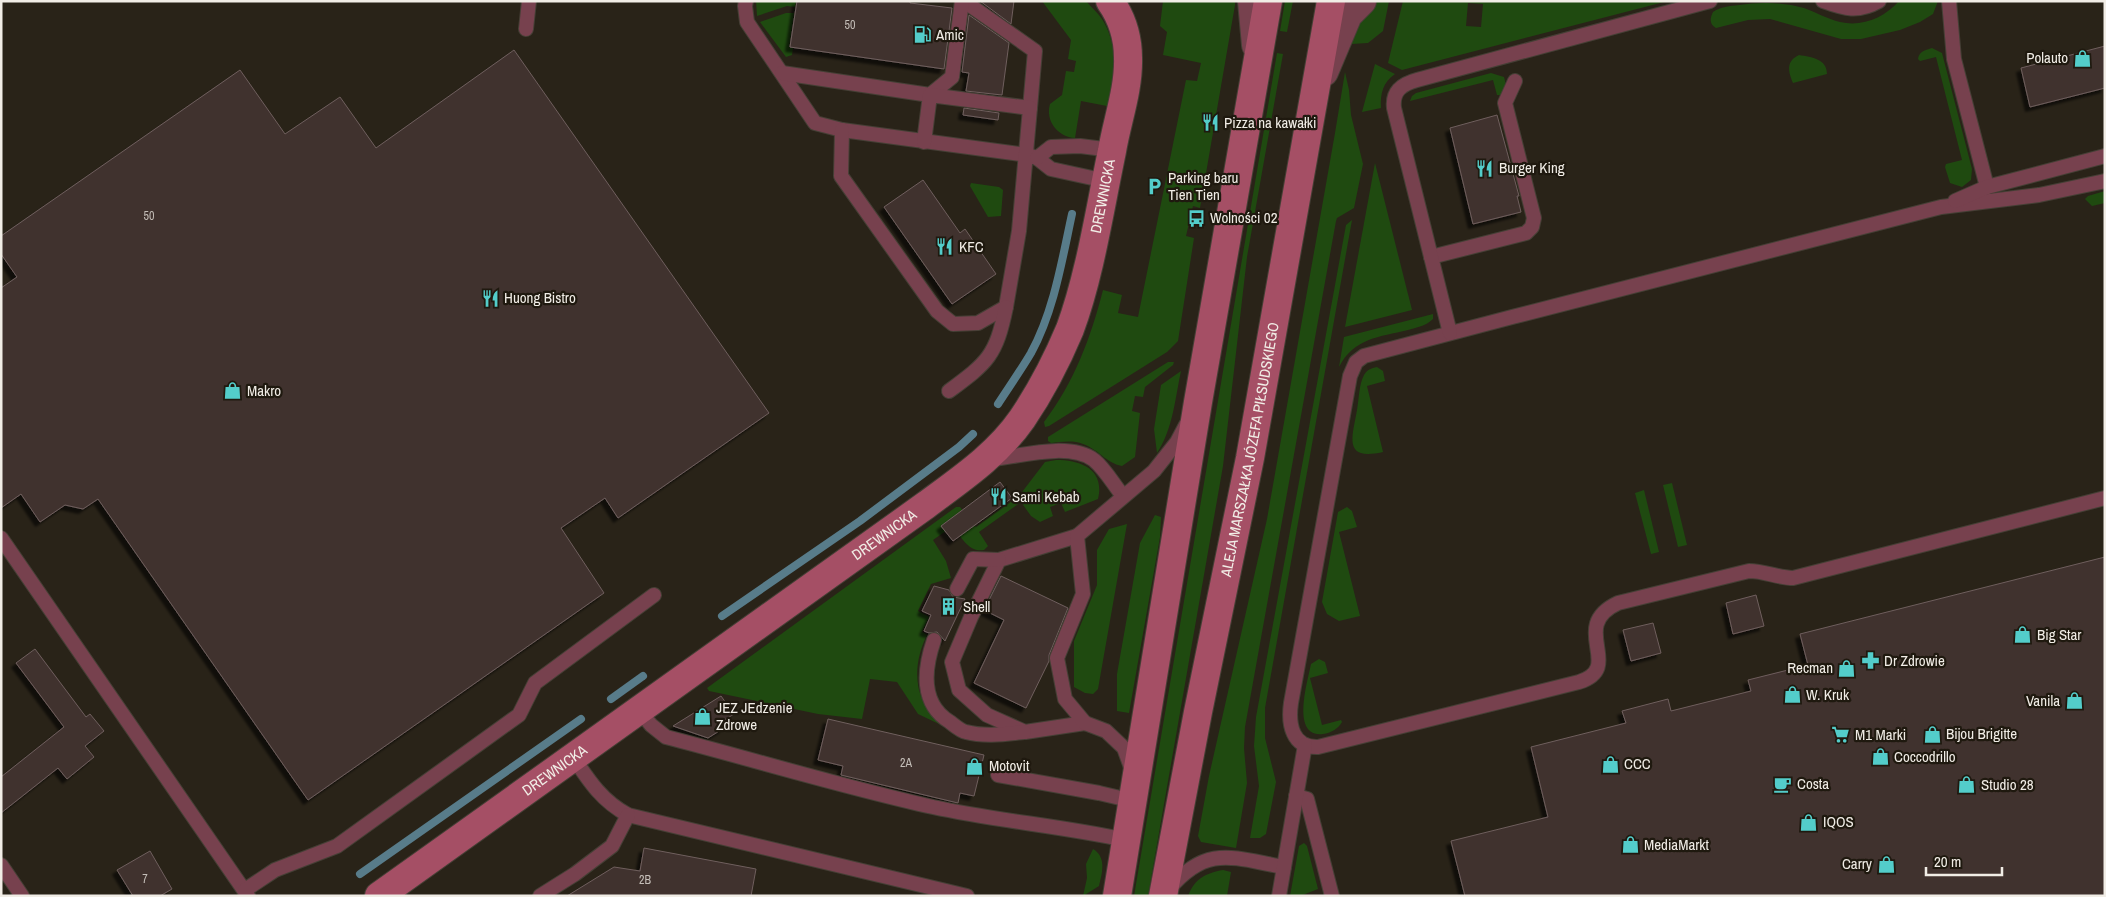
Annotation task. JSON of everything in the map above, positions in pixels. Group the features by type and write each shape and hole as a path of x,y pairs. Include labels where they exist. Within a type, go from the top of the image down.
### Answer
{"main road":[{"name":"DREWNICKA","path":"379,896 985,461 1021,420 1045,383 1063,344 1079,298 1106,181 1128,59 1127,39 1122,24 1110,1"},
{"path":"1117,896 1198,402 1268,1"},
{"name":"ALEJA MARSZAŁKA JÓZEFA PIŁSUDSKIEGO","path":"1164,896 1198,712 1250,458 1330,1"}],"street":[{"path":"1252,1 1258,59"},
{"path":"1314,94 1348,15 1362,1"}],"lane":[{"path":"746,1 747,22 815,123 842,130 1032,156 1051,169 1106,181"},
{"path":"924,142 930,95 952,77 963,1 1035,51 1030,108 1032,156 1000,336 991,356 949,391"},
{"path":"1450,333 1394,108 1394,96 1402,86 1417,80 1710,1"},
{"path":"1823,1 1855,10 1879,1"},
{"path":"1949,1 1954,59 1987,187"},
{"path":"526,30 529,3"},
{"path":"782,73 1030,108"},
{"path":"1431,256 1526,233 1532,227 1534,218 1506,104 1515,80"},
{"path":"842,130 841,176 937,311 953,324 978,323 1006,308"},
{"path":"1032,156 1051,147 1080,146 1112,150"},
{"path":"1941,208 1987,187 2105,156"},
{"path":"2105,181 2039,194 1941,208 1364,356 1352,368 1289,717 1293,733 1305,745 1312,748 1326,746 1586,680 1599,668 1600,661 1594,637 1596,625 1606,609 1618,603 1749,571 1759,571 1782,578 1793,578 2105,498"},
{"path":"957,589 972,559 999,560 1077,536 1162,462 1177,442 1198,402"},
{"path":"985,461 1064,450 1078,452 1094,460 1123,496"},
{"path":"998,775 1099,793 1135,791 1124,748 1106,731 1085,723 1065,699 1057,658 1083,594 1077,536"},
{"path":"1,538 246,893 275,870 337,846 519,716 535,683 654,595"},
{"path":"999,560 971,617 952,662 959,690 987,715 1025,732"},
{"path":"934,640 925,674 928,695 942,717 965,732 990,735 1085,723"},
{"path":"639,710 651,725 666,737 933,807 1032,825 1084,831 1126,840"},
{"path":"1279,896 1305,745"},
{"path":"573,757 592,786 603,798 628,815 967,896"},
{"path":"1296,796 1307,799 1332,896"},
{"path":"540,896 575,874 612,846 628,815"},
{"path":"1164,896 1182,874 1192,866 1215,858 1240,858 1284,867"},
{"path":"1,865 22,896"}],"green space":[{"path":"756,1 796,1 795,7 787,6 757,16"},
{"path":"1042,1 1086,1 1099,14 1111,39 1114,73 1107,106 1081,101 1075,138 1063,135 1058,131 1049,116 1050,104 1062,95 1066,71 1074,72 1076,61 1068,59 1071,40"},
{"path":"1163,1 1235,1 1200,208 1193,206 1186,236 1194,238 1178,341 1167,352 1045,427 1044,422 1064,392 1080,359 1093,325 1103,290 1122,295 1118,313 1138,317 1186,80 1197,81 1201,63 1163,55 1167,32 1160,26"},
{"path":"1285,1 1293,1 1287,32 1280,31"},
{"path":"1373,1 1389,1 1383,31 1368,43 1351,44 1353,30"},
{"path":"1403,1 1668,1 1402,70 1388,63","holes":["1468,3 1483,4 1481,27 1466,26"]},
{"path":"1899,1 1938,1 1933,14 1920,22 1900,30 1861,39 1841,39 1770,19 1748,20 1716,28 1712,25 1711,21 1713,12 1722,8 1772,3 1796,6 1835,21 1856,23 1872,20 1880,16"},
{"path":"786,13 794,13 789,47 793,48 792,55 786,57 760,22"},
{"path":"1932,48 1942,53 1972,169 1971,180 1962,187 1950,183 1945,167 1946,164 1962,160 1936,57 1920,61 1918,59 1921,53"},
{"path":"1277,53 1283,54 1247,257 1223,466 1148,896 1134,896"},
{"path":"1799,55 1822,62 1827,74 1793,83 1789,67 1792,60"},
{"path":"1375,64 1395,74 1383,89 1381,108 1362,112"},
{"path":"1345,72 1351,115 1363,164 1354,208 1337,218 1336,221 1245,727 1244,748 1247,783 1236,848 1201,842 1198,836 1209,776 1267,519"},
{"path":"1491,73 1504,77 1506,85 1502,95 1497,95 1493,80 1410,101 1416,93"},
{"path":"1375,163 1412,310 1345,327"},
{"path":"971,183 999,187 1003,190 1001,216 988,217 970,186"},
{"path":"2105,191 2105,203 2092,206 2085,199 2088,196"},
{"path":"1352,220 1265,708 1265,738 1276,782 1266,834 1260,838 1250,838 1259,786 1254,746 1256,717 1346,225"},
{"path":"1433,314 1433,319 1425,325 1377,337 1360,344 1345,357 1339,367 1344,337"},
{"path":"1168,362 1174,362 1173,365 1145,387 1143,397 1135,396 1132,411 1140,413 1135,457 1122,466 1111,462 1083,444 1071,442 1051,443 1048,441 1048,437"},
{"path":"1377,367 1383,371 1385,381 1367,386 1383,452 1361,453 1353,445 1352,438 1360,387 1365,373 1369,369"},
{"path":"1181,371 1170,424 1157,453 1154,429 1161,385"},
{"path":"1056,460 1075,462 1083,465 1095,474 1099,489 1098,499 1065,512 1061,503 1050,507 1053,516 1040,522 1031,516 1021,502 979,532 988,546 984,550 970,547 953,526 933,540 946,561 951,578 931,584 918,611 929,617 922,632 927,635 919,659 917,676 923,701 939,724 918,714 897,682 870,679 862,719 818,714 709,691 707,688 956,507 960,507 976,527 1019,496 1045,462"},
{"path":"1672,483 1687,545 1678,547 1663,485"},
{"path":"1644,490 1659,552 1651,554 1635,493"},
{"path":"1347,507 1352,511 1357,527 1339,532 1360,616 1339,621 1327,614 1322,602 1338,512"},
{"path":"1155,515 1161,517 1160,537 1129,713 1117,711 1117,674 1140,543"},
{"path":"1127,524 1098,689 1093,694 1085,693 1074,687 1074,641 1097,585 1097,550 1109,529"},
{"path":"1319,659 1325,662 1328,673 1310,678 1322,725 1341,720 1342,722 1334,730 1323,734 1313,733 1307,727 1304,718 1305,694 1311,664"},
{"path":"1304,843 1307,846 1318,889 1300,896 1290,896 1299,846"},
{"path":"1093,849 1102,861 1099,886 1083,896 1087,878 1086,864"},
{"path":"1223,870 1231,872 1227,896 1188,896 1194,885 1201,878"}],"building":[{"path":"797,1 910,1 910,3 952,8 944,69 790,47"},
{"path":"980,1 1014,1 1011,24"},
{"path":"969,15 1009,43 1002,95 966,91 969,73 962,72"},
{"name":"Polauto","path":"2105,46 2105,88 2030,107 2021,68"},
{"name":"Makro","path":"514,50 769,413 618,518 605,498 561,528 604,593 308,800 98,499 83,509 65,505 40,522 21,494 1,508 1,288 17,277 1,254 1,236 240,70 285,134 340,97 376,148"},
{"path":"964,108 999,113 998,120 963,115"},
{"name":"Burger King","path":"1497,115 1519,196 1517,196 1521,212 1473,224 1450,128"},
{"name":"KFC","path":"923,180 960,233 965,229 996,274 952,304 884,207"},
{"path":"1000,482 1012,498 953,541 941,526"},
{"name":"M1 Marki","path":"2105,557 2105,896 1465,896 1451,841 1548,817 1531,747 1626,723 1622,711 1668,699 1671,711 1751,691 1748,680 1808,665 1800,634"},
{"path":"1001,576 1068,608 1049,655 1049,661 1026,708 974,683 1004,620 984,610"},
{"name":"Shell","path":"934,586 949,590 953,597 965,599 945,641 937,632 929,633 924,631 931,615 922,611"},
{"path":"1756,595 1764,626 1733,634 1726,603"},
{"path":"1653,623 1661,653 1631,661 1623,630"},
{"path":"35,649 86,717 90,714 104,731 85,746 94,757 67,779 58,768 1,813 1,777 64,727 16,663"},
{"path":"721,696 734,714 721,722 724,728 708,738 673,726"},
{"path":"828,719 984,755 974,796 960,793 958,803 841,775 843,766 818,760"},
{"path":"644,848 756,869 751,896 567,896 614,867 640,871"},
{"path":"150,851 172,889 160,896 133,896 117,870"}],"waterway":[{"path":"998,404 1031,353 1046,320 1061,267 1072,214"},
{"path":"722,616 860,521 959,447 973,434"},
{"path":"611,699 643,676"},
{"path":"360,874 581,719"}],"place":[{"name":"Amic","path":"922,35"},
{"name":"Polauto","path":"2082,58"},
{"name":"Pizza na kawałki","path":"1210,123"},
{"name":"Burger King","path":"1485,168"},
{"name":"Parking baru Tien Tien","path":"1154,187"},
{"name":"Wolności 02","path":"1196,218"},
{"name":"KFC","path":"945,247"},
{"name":"Huong Bistro","path":"490,298"},
{"name":"Makro","path":"233,391"},
{"name":"Sami Kebab","path":"998,497"},
{"name":"Shell","path":"949,607"},
{"name":"Big Star","path":"2023,635"},
{"name":"Dr Zdrowie","path":"1870,661"},
{"name":"Recman","path":"1847,668"},
{"name":"W. Kruk","path":"1792,695"},
{"name":"Vanila","path":"2074,701"},
{"name":"JEZ JEdzenie Zdrowe","path":"702,717"},
{"name":"Bijou Brigitte","path":"1932,734"},
{"name":"M1 Marki","path":"1841,735"},
{"name":"Coccodrillo","path":"1880,757"},
{"name":"CCC","path":"1610,764"},
{"name":"Motovit","path":"975,766"},
{"name":"Costa","path":"1783,784"},
{"name":"Studio 28","path":"1967,785"},
{"name":"IQOS","path":"1809,822"},
{"name":"MediaMarkt","path":"1630,845"},
{"name":"Carry","path":"1886,864"}]}
